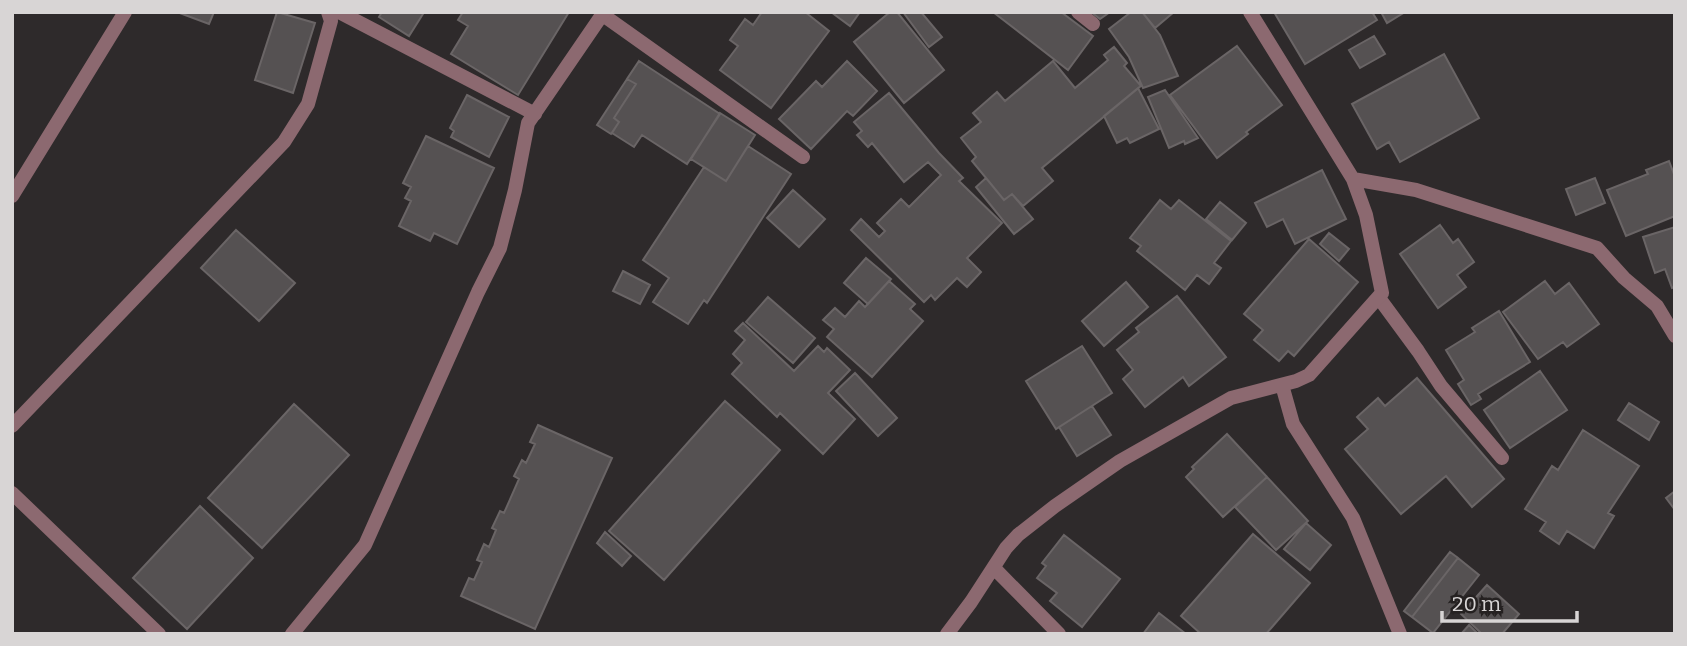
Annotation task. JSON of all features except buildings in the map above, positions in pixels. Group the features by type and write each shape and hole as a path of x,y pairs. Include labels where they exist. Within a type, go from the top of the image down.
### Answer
{"street":[{"path":"12,196 125,12"},
{"path":"12,426 284,142 308,104 331,22 328,12"},
{"path":"339,12 535,114"},
{"path":"1078,12 1094,24"},
{"path":"947,634 995,569 1006,548 1018,535 1120,461 1231,398 1309,375 1382,293 1366,215 1353,179 1250,12"},
{"path":"292,634 365,545 500,248 528,123 603,13 803,157"},
{"path":"1353,179 1416,190 1597,248 1624,278 1657,306 1675,336"},
{"path":"1378,298 1441,386 1502,458"},
{"path":"1282,385 1293,424 1353,518 1400,634"},
{"path":"12,493 159,634"},
{"path":"995,569 1059,634"}]}
